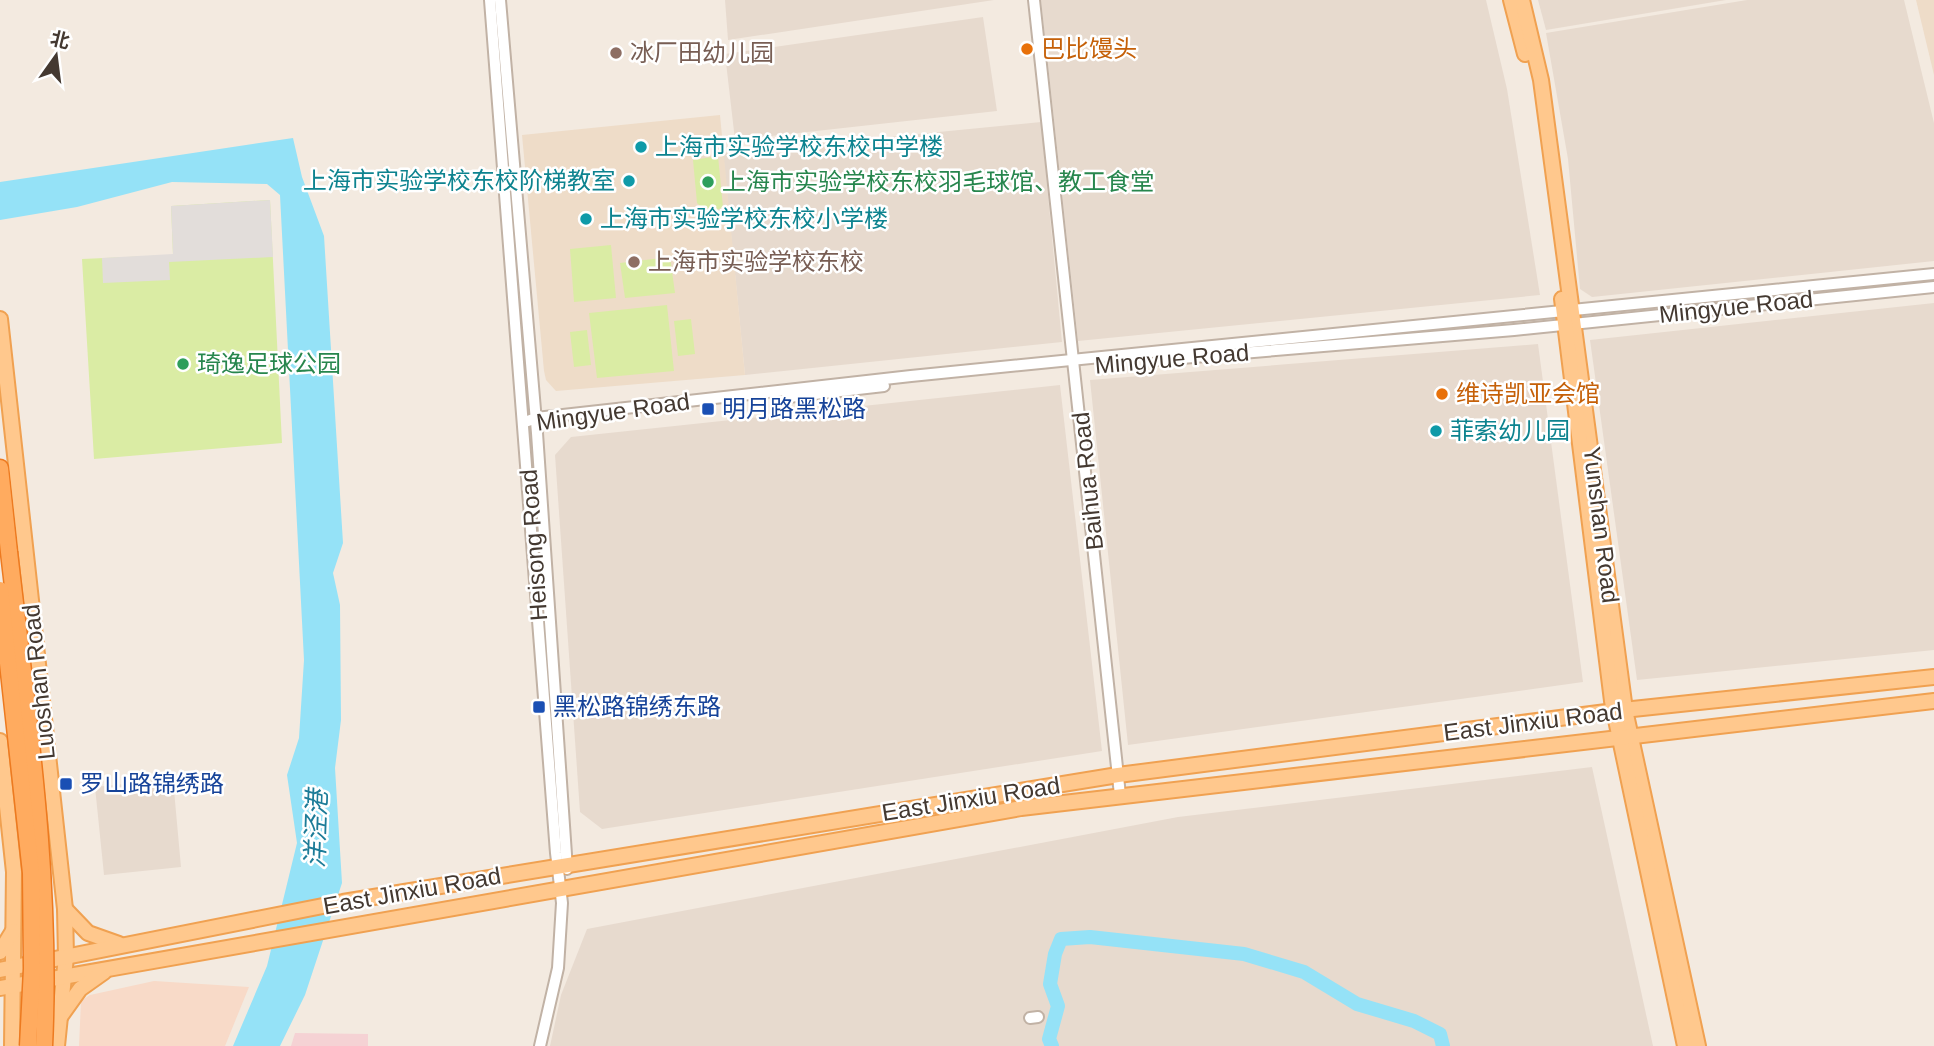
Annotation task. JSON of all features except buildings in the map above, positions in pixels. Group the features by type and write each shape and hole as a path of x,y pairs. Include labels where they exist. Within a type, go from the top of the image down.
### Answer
{"highway":[{"path":"0,468 42,845 46,958 44,1046"},
{"path":"0,590 31,873 32,969 28,1046"}],"main road":[{"name":"Yunshan Road","path":"1511,0 1532,82 1569,317"},
{"name":"Yunshan Road","path":"1522,0 1541,80 1619,710 1685,1046"},
{"name":"Luoshan Road","path":"0,319 65,909 66,957 57,1046"},
{"name":"East Jinxiu Road","path":"0,970 343,902 1118,775 1619,710 1934,677"},
{"name":"East Jinxiu Road","path":"7,987 338,927 562,896 993,813 1120,794 1934,701"},
{"name":"Yunshan Road","path":"1624,736 1698,1046"},
{"name":"Luoshan Road","path":"0,741 13,872 15,967 7,987 13,1026 12,1046"},
{"path":"65,909 88,933 123,945"},
{"path":"0,953 13,930"},
{"path":"59,1018 80,989 106,969"},
{"path":"0,1013 13,1026"}],"street":[{"path":"490,0 532,422"},
{"path":"500,0 563,865 558,968 540,1046"},
{"name":"Baihua Road","path":"1034,0 1120,794"},
{"name":"Mingyue Road","path":"1569,317 1934,274"},
{"name":"Mingyue Road","path":"532,422 911,376 1075,365 1569,317 1934,287"}],"shaded area":[{"path":"725,0 994,0 728,40"},
{"path":"1041,0 1486,0 1507,89 1540,295 1078,341"},
{"path":"1538,0 1726,0 1546,30"},
{"path":"1747,0 1904,0 1934,123 1934,261 1592,297 1580,289 1568,159 1546,33"},
{"path":"1916,0 1934,0 1934,75"},
{"path":"983,17 997,111 735,140 725,54"},
{"name":"上海市实验学校东校","path":"720,115 745,375 556,391 546,380 544,371 522,135"},
{"path":"1041,122 1062,342 745,375 723,153"},
{"path":"270,200 273,257 169,262 170,280 103,283 102,258 173,254 171,206"},
{"path":"1934,303 1934,650 1637,680 1590,340"},
{"path":"1538,344 1583,682 1128,745 1090,380"},
{"path":"1060,385 1102,751 602,829 580,812 555,455 571,437"},
{"path":"1592,767 1653,1046 550,1046 561,995 587,929 1178,817"},
{"path":"173,779 181,867 104,875 95,787"},
{"path":"154,981 249,987 225,1046 79,1046 81,1001 90,995"},
{"path":"295,1033 368,1034 368,1046 291,1046"}],"green space":[{"name":"上海市实验学校东校羽毛球馆、教工食堂","path":"718,156 723,207 709,214 697,203 693,160"},
{"name":"琦逸足球公园","path":"270,200 282,443 94,459 82,259 173,255 171,206"},
{"path":"611,245 616,298 574,302 570,249"},
{"path":"670,257 675,293 625,298 620,263"},
{"path":"667,305 674,371 597,378 589,313"},
{"path":"691,319 695,354 678,356 674,321"},
{"path":"587,330 591,365 574,367 570,332"}],"water":[{"name":"洋泾港","path":"293,138 302,177 324,236 343,543 333,573 340,605 341,720 335,768 342,883 305,995 280,1046 233,1046 267,966 297,843 287,775 299,738 304,660 280,195 267,184 172,182 77,207 0,220 0,182"}],"waterway":[{"path":"1052,1046 1049,1039 1058,1006 1050,984 1055,954 1061,939 1090,937 1244,954 1304,972 1357,1004 1414,1021 1440,1034 1443,1046"}],"place":[{"name":"巴比馒头","path":"1027,49"},
{"name":"冰厂田幼儿园","path":"616,53"},
{"name":"上海市实验学校东校中学楼","path":"641,147"},
{"name":"上海市实验学校东校阶梯教室","path":"629,181"},
{"name":"上海市实验学校东校羽毛球馆、教工食堂","path":"708,182"},
{"name":"上海市实验学校东校小学楼","path":"586,219"},
{"name":"上海市实验学校东校","path":"634,262"},
{"name":"琦逸足球公园","path":"183,364"},
{"name":"维诗凯亚会馆","path":"1442,394"},
{"name":"明月路黑松路","path":"708,409"},
{"name":"菲索幼儿园","path":"1436,431"},
{"name":"黑松路锦绣东路","path":"539,707"},
{"name":"罗山路锦绣路","path":"66,784"}]}
